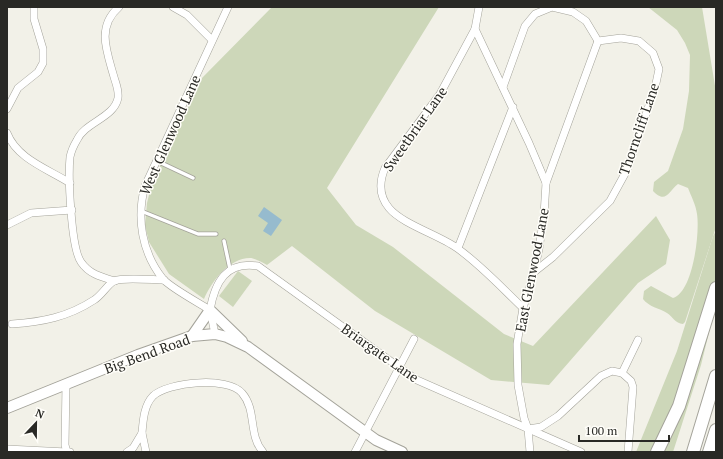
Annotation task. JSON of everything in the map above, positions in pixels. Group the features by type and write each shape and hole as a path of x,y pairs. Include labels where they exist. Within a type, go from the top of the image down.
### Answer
{"highway":[{"path":"657,452 679,406 716,288"},
{"path":"693,452 716,376"},
{"path":"709,452 716,430"}],"main road":[{"path":"192,336 210,310 248,347"},
{"name":"Big Bend Road","path":"7,408 138,355 192,336 215,334 232,339 248,347 376,440 402,452"}],"street":[{"path":"7,109 18,88 38,72 43,63 43,49 34,19 34,7"},
{"path":"119,7 109,20 104,39 105,48 117,85 118,98 112,109 84,128 77,139 70,156 70,183 74,243 81,262 93,274 115,281 145,279 164,280"},
{"path":"173,7 187,15 212,40"},
{"name":"West Glenwood Lane","path":"210,310 164,280 147,250 142,233 140,210 145,186 228,7"},
{"path":"475,29 479,7"},
{"path":"503,87 525,26 535,14 552,7 573,12 586,21 598,41 546,183"},
{"name":"East Glenwood Lane","path":"475,29 513,107 546,183 544,216 534,272 523,308 517,344 517,372 524,418 528,429 530,452"},
{"name":"Sweetbriar Lane","path":"475,29 450,79 390,161 382,175 380,183 385,203 395,214 458,248 523,308"},
{"name":"Thorncliff Lane","path":"534,272 553,257 610,201 627,170 655,88 659,69 652,52 639,41 622,38 598,41"},
{"path":"458,248 513,107"},
{"path":"7,133 12,143 26,156 70,183"},
{"path":"7,225 30,213 72,210"},
{"name":"Briargate Lane","path":"230,270 244,265 258,266 264,269 398,368 417,380 581,452"},
{"path":"215,334 210,310 212,299 219,284 230,270"},
{"path":"12,324 41,322 72,313 95,300 115,281"},
{"path":"355,452 414,339"},
{"path":"622,373 638,340"},
{"path":"528,429 541,427 558,416 601,376 612,371 622,373 631,381 633,387 628,452"},
{"path":"127,452 133,448 142,433 147,406 153,396 167,388 217,382 229,384 240,390 250,404 255,438 258,446 263,452"},
{"path":"66,384 66,448 70,452"},
{"path":"142,433 146,452"},
{"path":"7,450 66,448"}],"lane":[{"path":"157,161 193,178"},
{"path":"140,210 198,234 216,234"},
{"path":"224,241 230,270"}],"green space":[{"path":"272,7 439,7 327,188 356,225 393,247 504,334 533,346 656,216 670,240 666,264 638,283 549,385 491,380 375,311 292,246 267,265 250,258 242,259 228,266 217,278 204,299 169,274 149,242 145,225 147,203 152,183 202,78"},
{"path":"648,7 702,7 716,92 716,227 685,322 683,324 676,321 667,313 648,304 643,299 644,291 651,286 673,298 680,293 686,285 694,261 698,223 696,207 688,188 678,184 664,197 657,195 653,191 654,182 668,171 683,129 689,91 690,55 677,30"},
{"path":"716,231 716,304 701,365 673,452 636,452 677,351 713,236"},
{"path":"238,271 252,281 233,307 219,296"}],"water":[{"path":"264,207 282,220 271,236 263,231 268,223 258,216"}]}
